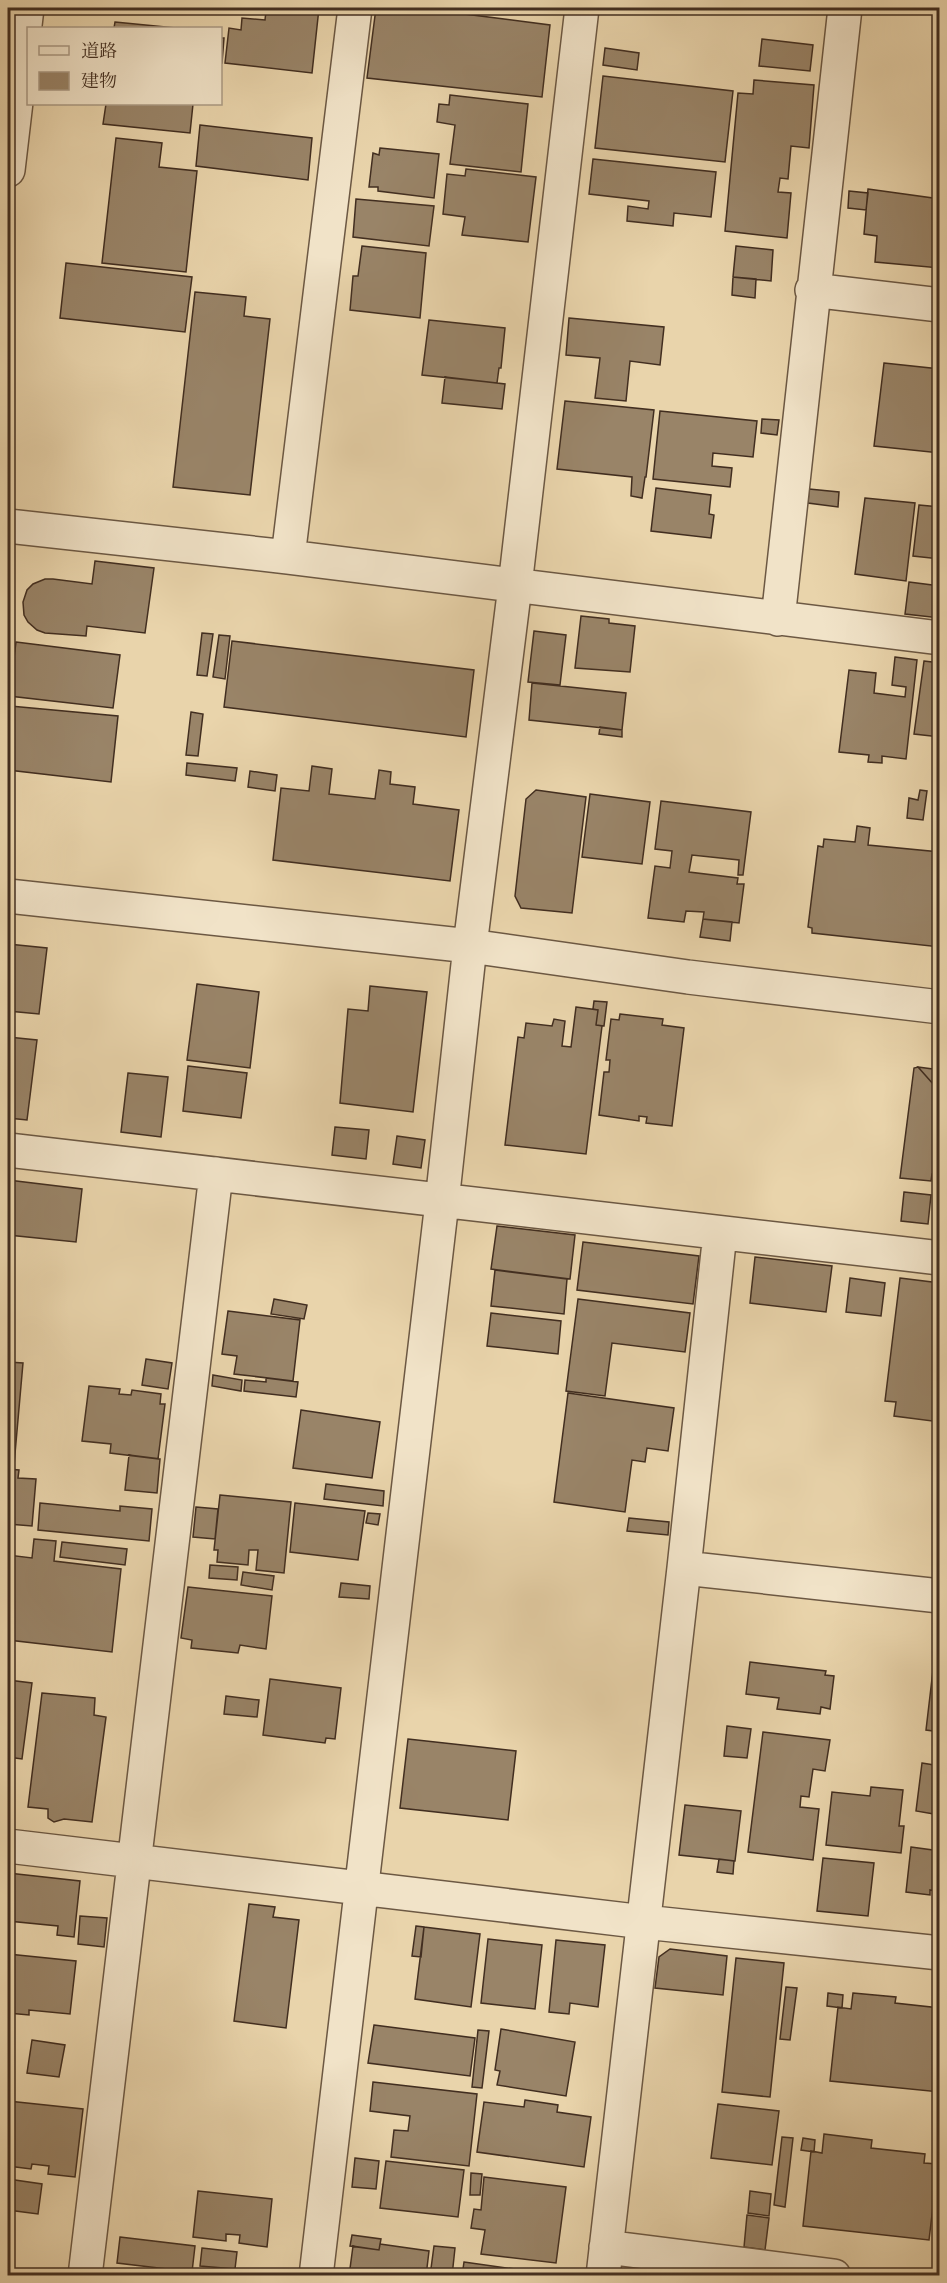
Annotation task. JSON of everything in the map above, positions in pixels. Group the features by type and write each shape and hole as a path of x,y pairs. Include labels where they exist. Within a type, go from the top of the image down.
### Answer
{"street":[{"path":"8,170 27,8"},
{"path":"288,557 355,8"},
{"path":"316,2276 470,946 515,586 582,8"},
{"path":"778,619 812,290 845,8"},
{"path":"812,290 939,305"},
{"path":"8,526 288,557 939,638"},
{"path":"8,896 470,946 699,978 939,1007"},
{"path":"8,1150 939,1258"},
{"path":"85,2276 216,1174"},
{"path":"720,1233 605,2261 834,2276"},
{"path":"684,1568 939,1596"},
{"path":"8,1846 644,1922 939,1953"}],"building":[{"path":"158,8 205,8 205,13"},
{"path":"278,8 319,8 312,73 225,63 229,28 241,30 242,18 265,20 266,11 278,12"},
{"path":"376,8 466,8 465,14 550,25 542,97 367,78"},
{"path":"115,22 166,27 114,27"},
{"path":"222,38 224,38 222,63"},
{"path":"762,39 813,45 810,71 759,66"},
{"path":"605,48 639,53 637,70 603,65"},
{"path":"603,76 733,91 725,162 595,148"},
{"path":"754,80 814,85 809,148 791,146 788,179 780,178 778,192 791,193 787,238 725,231 738,93 753,94"},
{"path":"450,95 528,104 521,172 450,164 455,125 437,122 439,104 449,105"},
{"path":"106,105 193,105 190,133 103,124"},
{"path":"200,125 312,138 308,180 196,166"},
{"path":"116,138 162,143 159,167 197,171 186,272 102,263"},
{"path":"380,148 439,154 434,198 378,191 378,187 369,187 373,153 379,155"},
{"path":"593,159 716,172 711,217 674,213 673,226 627,221 628,206 648,209 649,201 589,194"},
{"path":"466,169 536,177 528,242 462,235 465,217 443,214 447,174 465,176"},
{"path":"868,189 940,199 940,268 875,262 877,236 864,234"},
{"path":"849,191 868,193 866,210 848,208"},
{"path":"356,199 434,206 429,246 353,237"},
{"path":"362,246 426,253 420,318 350,310 353,276 358,276"},
{"path":"736,246 773,250 771,281 733,277"},
{"path":"66,263 192,277 185,332 60,318"},
{"path":"733,277 756,279 755,298 732,295"},
{"path":"195,292 246,297 244,316 270,319 250,495 173,487"},
{"path":"569,318 664,327 660,365 630,361 626,401 595,398 600,358 566,355"},
{"path":"429,320 505,328 497,383 422,375"},
{"path":"884,363 940,369 940,453 874,446"},
{"path":"445,377 505,384 502,409 442,403"},
{"path":"565,401 654,410 642,498 631,496 632,477 557,469"},
{"path":"660,411 757,421 753,457 713,453 712,466 732,468 730,487 653,479"},
{"path":"762,419 779,420 777,435 761,433"},
{"path":"656,488 711,495 709,514 714,515 711,538 651,531"},
{"path":"809,489 839,492 838,507 808,503"},
{"path":"865,498 915,503 906,581 855,574"},
{"path":"919,505 940,507 940,559 913,556"},
{"path":"95,561 154,568 145,633 87,626 86,636 45,633 37,630 28,622 24,615 23,602 27,590 33,584 45,579 53,579 92,584"},
{"path":"909,582 940,586 940,618 905,614"},
{"path":"581,616 609,619 609,623 635,626 630,672 575,668"},
{"path":"534,631 566,635 560,685 528,682"},
{"path":"202,633 213,634 207,676 197,675"},
{"path":"219,635 230,636 225,679 213,677"},
{"path":"232,641 474,670 466,737 224,707"},
{"path":"16,642 120,655 113,708 9,696"},
{"path":"895,657 917,660 906,759 882,756 882,763 868,762 869,755 839,752 849,670 876,673 874,693 905,697 906,687 892,685"},
{"path":"924,661 940,663 940,737 914,734"},
{"path":"532,683 626,693 622,730 529,720"},
{"path":"10,706 118,716 111,782 8,770"},
{"path":"191,712 203,714 198,756 186,755"},
{"path":"600,727 622,730 622,737 599,734"},
{"path":"187,763 237,768 235,781 186,775"},
{"path":"312,766 332,769 329,794 375,799 379,770 391,772 390,784 415,787 413,804 459,810 450,881 273,860 281,788 309,791"},
{"path":"250,771 277,775 275,791 248,787"},
{"path":"536,790 586,797 572,913 521,908 515,896 526,799"},
{"path":"920,790 927,791 923,820 907,818 909,798 918,800"},
{"path":"590,794 650,802 642,864 582,857"},
{"path":"661,801 751,812 743,875 738,875 739,860 692,855 689,872 738,878 737,884 744,884 739,923 703,919 704,912 686,911 684,922 648,918 655,866 670,868 672,851 655,849"},
{"path":"857,826 870,828 868,845 940,852 940,947 812,933 812,928 808,927 818,846 823,847 824,839 855,842"},
{"path":"703,919 732,922 730,941 700,937"},
{"path":"8,944 47,948 39,1014 8,1011"},
{"path":"197,984 259,992 250,1068 187,1060"},
{"path":"370,986 427,992 413,1112 340,1103 348,1009 368,1011"},
{"path":"594,1001 607,1002 604,1026 596,1025 598,1010 593,1009"},
{"path":"576,1007 598,1010 596,1025 602,1026 586,1154 505,1145 518,1037 524,1038 526,1023 552,1026 554,1019 565,1021 562,1046 571,1047"},
{"path":"620,1014 663,1019 662,1025 684,1028 672,1126 646,1123 647,1117 639,1116 639,1121 599,1115 604,1072 609,1072 610,1060 606,1060 611,1019 619,1020"},
{"path":"8,1037 37,1040 27,1120 8,1118"},
{"path":"188,1066 247,1073 241,1118 183,1111"},
{"path":"918,1067 934,1085 940,1086 940,1175 932,1174 931,1181 900,1178 914,1068"},
{"path":"918,1067 940,1070 940,1086 934,1085"},
{"path":"128,1073 168,1077 161,1137 121,1132"},
{"path":"335,1127 369,1130 366,1159 332,1155"},
{"path":"397,1136 425,1140 421,1168 393,1164"},
{"path":"8,1180 82,1189 76,1242 8,1235"},
{"path":"904,1192 931,1195 928,1224 901,1221"},
{"path":"497,1226 575,1235 570,1279 491,1269"},
{"path":"583,1242 699,1256 693,1304 577,1290"},
{"path":"755,1257 832,1266 826,1312 750,1303"},
{"path":"495,1270 567,1279 564,1314 491,1306"},
{"path":"850,1278 885,1283 881,1316 846,1312"},
{"path":"900,1278 940,1283 940,1422 894,1416 896,1402 885,1401"},
{"path":"274,1299 307,1305 304,1319 271,1314"},
{"path":"578,1299 690,1313 685,1352 612,1343 605,1396 566,1391"},
{"path":"228,1311 300,1320 293,1381 234,1374 237,1356 222,1354"},
{"path":"491,1313 561,1321 558,1354 487,1346"},
{"path":"146,1359 172,1363 168,1389 142,1385"},
{"path":"8,1362 23,1363 14,1465 8,1465"},
{"path":"213,1375 242,1380 241,1391 212,1386"},
{"path":"266,1378 298,1382 296,1397 244,1391 245,1380 266,1382"},
{"path":"89,1386 120,1389 119,1394 131,1395 132,1390 161,1394 160,1404 165,1404 158,1459 110,1453 111,1444 82,1441"},
{"path":"568,1393 674,1408 668,1451 647,1448 645,1462 632,1460 625,1512 554,1502"},
{"path":"301,1410 380,1422 372,1478 293,1468"},
{"path":"129,1455 160,1459 157,1493 125,1490"},
{"path":"8,1469 19,1470 18,1478 36,1479 32,1526 8,1524"},
{"path":"326,1484 384,1491 383,1506 324,1499"},
{"path":"220,1495 291,1502 284,1573 256,1570 258,1550 249,1550 248,1565 217,1562 218,1550 214,1550"},
{"path":"40,1503 120,1511 120,1506 152,1509 149,1541 38,1530"},
{"path":"295,1503 365,1511 358,1560 290,1552"},
{"path":"196,1507 218,1509 215,1539 193,1537"},
{"path":"368,1513 380,1514 378,1525 366,1523"},
{"path":"629,1518 669,1522 668,1535 627,1531"},
{"path":"34,1539 56,1541 54,1561 121,1569 112,1652 8,1640 8,1555 32,1558"},
{"path":"62,1542 127,1549 125,1565 60,1557"},
{"path":"210,1565 238,1567 237,1580 209,1578"},
{"path":"243,1572 274,1576 272,1590 241,1585"},
{"path":"341,1583 370,1586 369,1599 339,1597"},
{"path":"188,1587 272,1596 266,1649 240,1645 238,1653 191,1648 192,1640 181,1638"},
{"path":"937,1636 940,1637 940,1732 926,1730"},
{"path":"750,1662 826,1671 825,1675 834,1676 830,1709 821,1707 820,1714 777,1709 779,1698 746,1694"},
{"path":"270,1679 341,1688 335,1739 326,1738 325,1743 263,1735"},
{"path":"8,1680 32,1683 22,1759 8,1757"},
{"path":"42,1693 95,1698 94,1715 106,1717 92,1822 64,1819 54,1822 48,1818 48,1809 28,1807"},
{"path":"226,1696 259,1700 257,1717 224,1714"},
{"path":"727,1726 751,1729 747,1758 724,1756"},
{"path":"763,1732 830,1740 825,1771 813,1769 809,1797 801,1796 800,1807 819,1809 813,1860 748,1852"},
{"path":"408,1739 516,1751 508,1820 400,1808"},
{"path":"922,1763 940,1766 940,1815 916,1811"},
{"path":"871,1787 903,1790 899,1826 904,1826 901,1853 826,1845 832,1792 870,1796"},
{"path":"685,1805 741,1811 735,1861 679,1855"},
{"path":"911,1847 940,1851 940,1892 930,1890 930,1895 906,1892"},
{"path":"823,1858 874,1863 868,1916 817,1911"},
{"path":"719,1859 734,1861 733,1874 717,1872"},
{"path":"8,1873 80,1881 74,1937 57,1935 58,1926 8,1921"},
{"path":"249,1904 275,1907 273,1917 299,1920 286,2028 234,2021"},
{"path":"80,1916 107,1918 104,1947 78,1944"},
{"path":"416,1926 424,1927 421,1957 412,1956"},
{"path":"424,1927 480,1934 471,2007 415,1999"},
{"path":"488,1939 542,1945 535,2009 481,2003"},
{"path":"556,1940 605,1945 598,2007 570,2003 569,2014 549,2012"},
{"path":"670,1949 727,1956 723,1995 655,1988 659,1957"},
{"path":"8,1954 76,1961 70,2014 29,2010 29,2015 8,2013"},
{"path":"736,1958 784,1963 770,2097 722,2092"},
{"path":"786,1987 797,1988 790,2040 780,2039"},
{"path":"828,1993 843,1995 842,2008 827,2006"},
{"path":"853,1993 896,1997 895,2003 940,2008 940,2092 830,2081 838,2007 851,2009"},
{"path":"374,2025 475,2038 470,2076 368,2063"},
{"path":"501,2029 575,2042 566,2096 497,2085 500,2071 495,2070"},
{"path":"478,2030 489,2031 482,2088 472,2087"},
{"path":"32,2040 65,2045 59,2077 27,2073"},
{"path":"373,2082 477,2094 469,2166 391,2157 394,2130 408,2131 410,2116 370,2111"},
{"path":"525,2100 558,2105 557,2112 591,2117 584,2167 477,2152 484,2102 524,2107"},
{"path":"8,2101 83,2109 75,2177 48,2174 49,2166 32,2164 31,2169 8,2166"},
{"path":"718,2104 779,2111 772,2165 711,2158"},
{"path":"824,2134 872,2140 871,2148 925,2154 924,2163 938,2164 929,2240 803,2226 811,2151 822,2153"},
{"path":"782,2137 793,2138 785,2207 774,2205"},
{"path":"803,2138 815,2140 814,2152 801,2150"},
{"path":"355,2158 379,2161 376,2189 352,2187"},
{"path":"386,2161 464,2170 458,2217 380,2208"},
{"path":"471,2173 482,2174 480,2195 470,2195"},
{"path":"484,2177 566,2187 556,2263 481,2254 485,2230 471,2228 474,2209 481,2210"},
{"path":"8,2179 42,2184 38,2214 8,2210"},
{"path":"198,2191 272,2199 267,2247 239,2243 240,2235 226,2234 226,2241 193,2237"},
{"path":"750,2191 771,2194 769,2216 748,2213"},
{"path":"747,2215 769,2218 765,2250 744,2247"},
{"path":"352,2235 381,2239 379,2250 350,2246"},
{"path":"120,2237 195,2246 192,2272 117,2263"},
{"path":"380,2244 429,2251 426,2276 349,2276 353,2246 379,2250"},
{"path":"434,2246 455,2248 452,2276 430,2276"},
{"path":"202,2248 237,2252 235,2269 200,2266"},
{"path":"464,2262 536,2272 535,2276 462,2276"},
{"path":"8,2270 58,2276 8,2276"}]}
